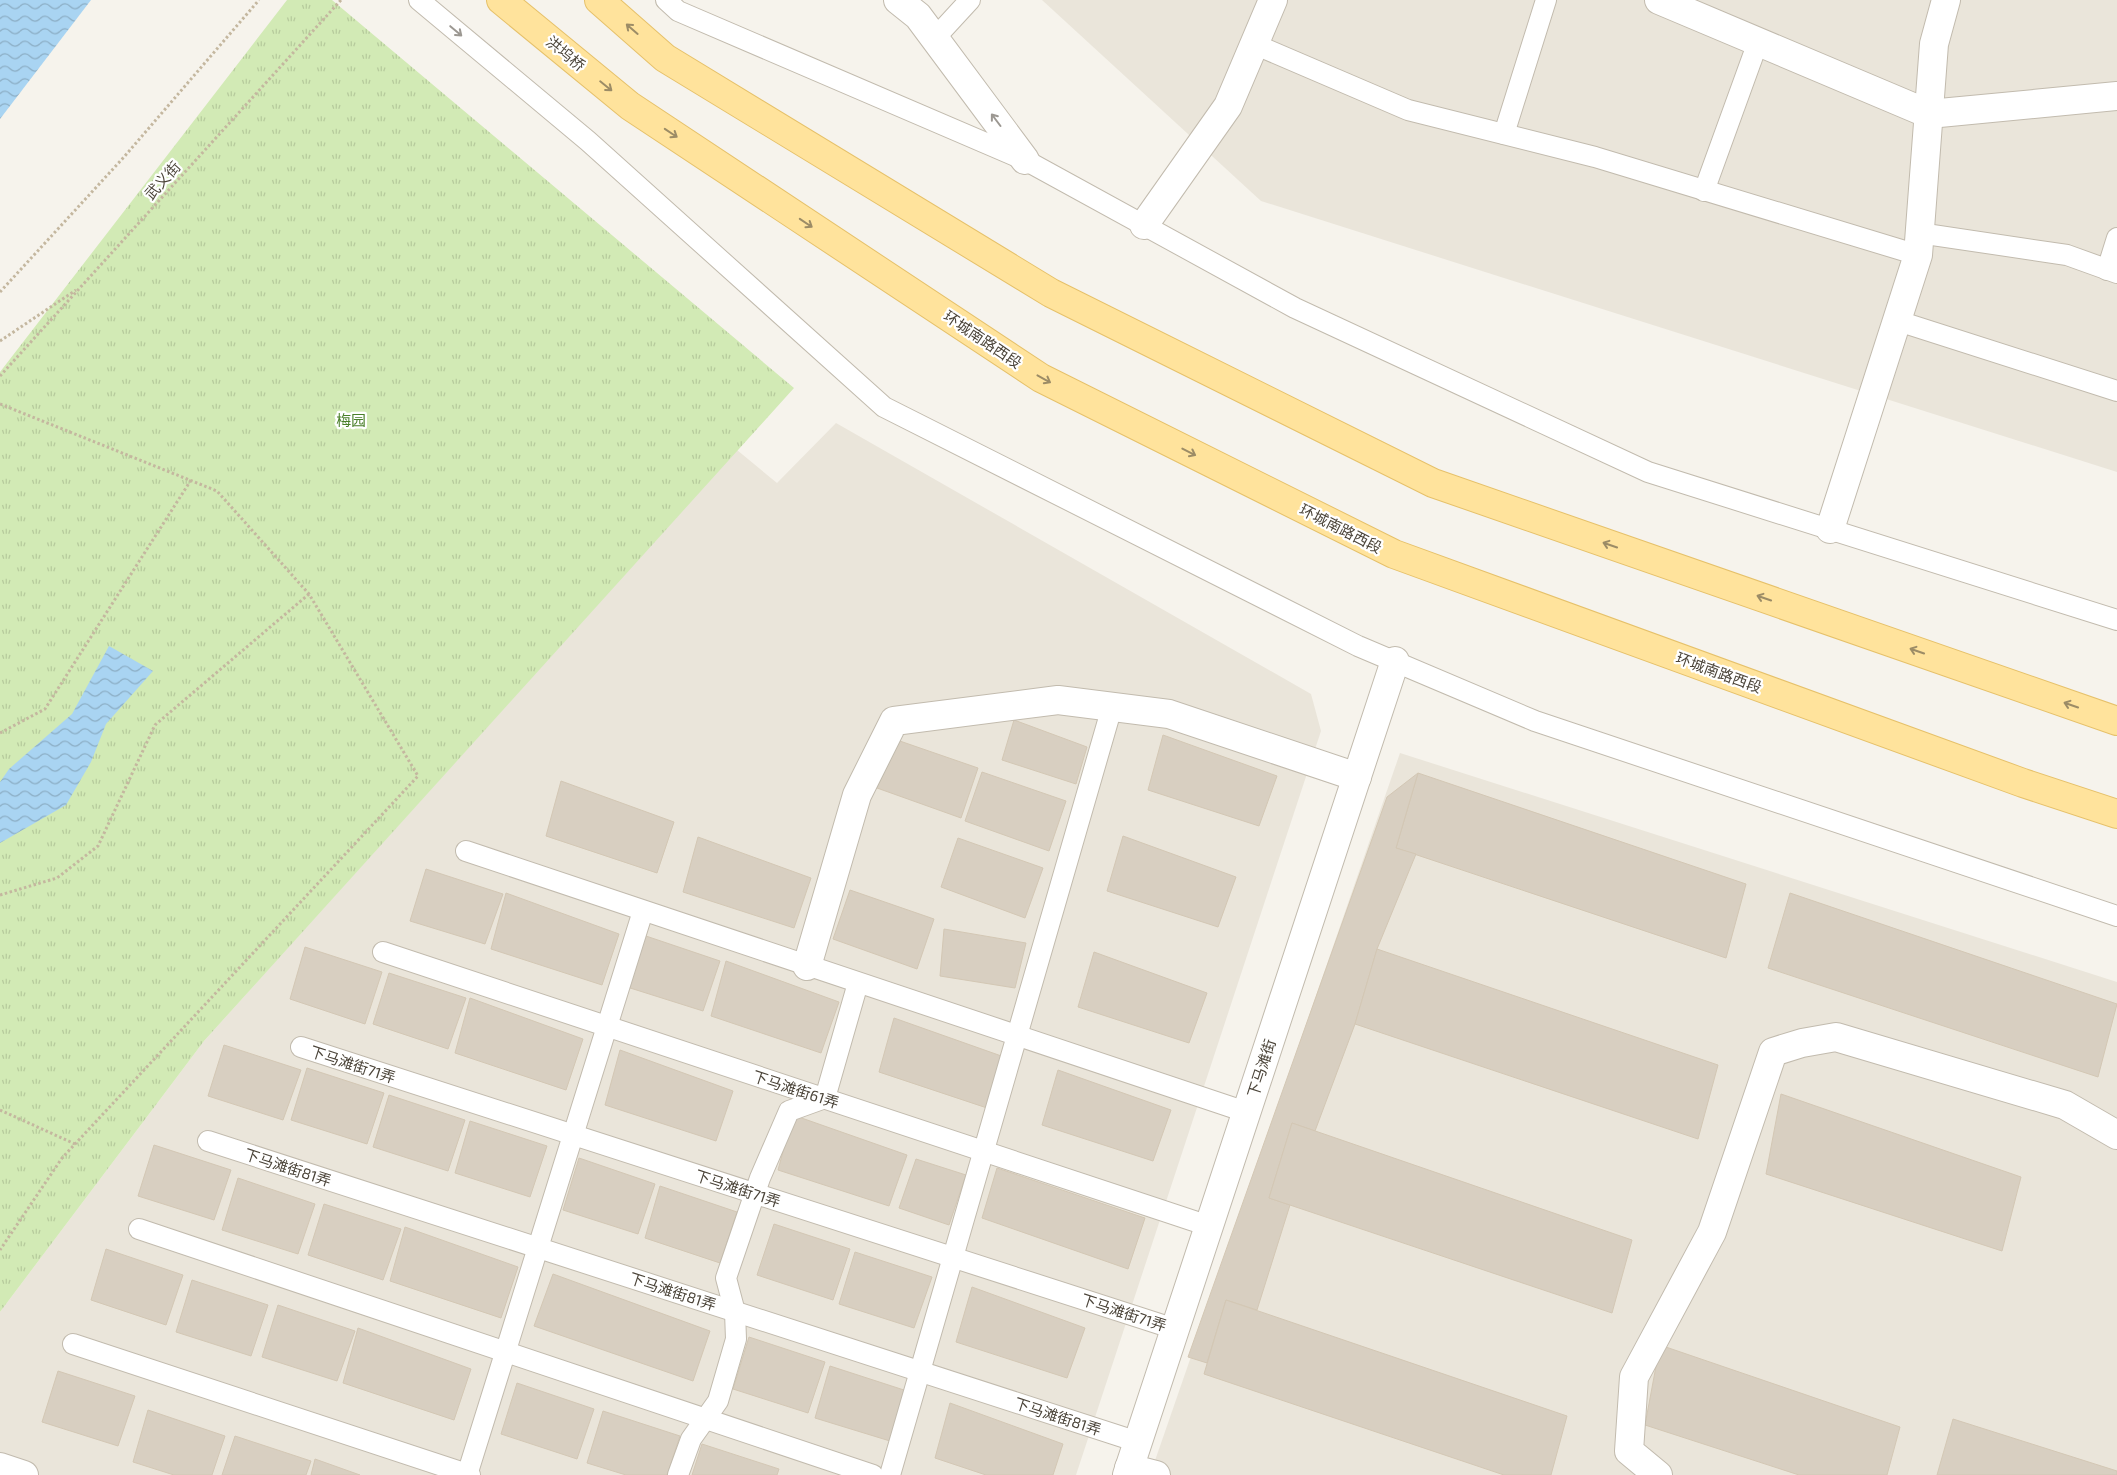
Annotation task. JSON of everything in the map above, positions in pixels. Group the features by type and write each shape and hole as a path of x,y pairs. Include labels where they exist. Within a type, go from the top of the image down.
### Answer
{"main road":[{"name":"洪坞桥","path":"501,0 630,106"},
{"path":"599,0 665,58 1051,292 1434,483 2117,721"},
{"name":"环城南路西段","path":"630,106 1041,378 1394,554 2023,783 2117,814"}],"street":[{"path":"898,0 918,16 1025,160"},
{"path":"1144,225 1228,106 1273,0"},
{"path":"1659,0 1929,114 2117,96"},
{"path":"1830,530 1918,244 1934,44 1946,0"},
{"name":"下马滩街","path":"1128,1472 1394,661"},
{"path":"807,966 857,795 894,721 1058,700 1169,714 1357,776"},
{"path":"1658,1475 1629,1451 1634,1377 1712,1232 1773,1052 1802,1043 1836,1037 2065,1105 2117,1134"},
{"path":"0,1467 24,1475"},
{"path":"1128,1472 1156,1475"}],"lane":[{"path":"419,0 588,141 884,407 1358,646 1536,721 2117,916"},
{"path":"935,38 970,0"},
{"path":"1504,134 1546,0"},
{"path":"672,5 1025,160 1295,308 1648,472 2117,620"},
{"path":"1704,191 1758,42"},
{"path":"1254,44 1408,110 1595,157 1704,191 1918,244 2067,256 2112,272 2117,238"},
{"path":"1895,320 2117,391"},
{"path":"890,1475 1112,707"},
{"path":"466,851 1246,1112"},
{"path":"73,1344 468,1475 643,911"},
{"name":"下马滩街61弄","path":"383,952 1209,1226"},
{"path":"678,1475 691,1439 718,1401 736,1339 735,1312 726,1278 755,1193 789,1111 825,1098 858,983"},
{"name":"下马滩街71弄","path":"301,1047 1175,1329"},
{"name":"下马滩街81弄","path":"208,1141 1138,1442"},
{"path":"139,1229 873,1475"}],"path":[{"path":"0,292 124,157 259,0"},
{"name":"武义街","path":"0,376 341,0"},
{"path":"0,341 81,287"},
{"path":"0,404 216,490 309,594 418,776 62,1158 0,1250"},
{"path":"0,733 45,709 191,480"},
{"path":"0,895 57,878 98,846 156,725 309,594"},
{"path":"0,1110 75,1144"}],"shaded area":[{"path":"1042,0 2117,0 2117,472 1261,201"},
{"path":"836,423 1311,694 1321,731 1076,1475 0,1475 0,1312 204,1041 737,450 777,483"},
{"path":"1400,753 2117,982 2117,1475 1150,1475"}],"green space":[{"name":"梅园","path":"287,0 332,0 794,388 204,1041 0,1312 0,372"}],"water":[{"path":"0,0 91,0 0,119"},
{"path":"109,646 153,671 106,724 91,762 66,805 0,843 0,782 9,769 72,714"}],"building":[{"path":"1014,720 1087,747 1076,784 1002,760"},
{"path":"1163,735 1277,776 1259,826 1148,790"},
{"path":"894,739 978,768 961,818 877,788"},
{"path":"982,772 1066,801 1049,851 965,821"},
{"path":"1418,773 1746,884 1726,958 1396,848"},
{"path":"1418,773 1396,848 1416,854 1377,949 1355,1024 1315,1131 1292,1123 1269,1198 1290,1205 1257,1310 1226,1300 1207,1363 1188,1357 1387,797"},
{"path":"561,781 674,822 657,873 546,836"},
{"path":"1123,836 1236,877 1218,927 1107,891"},
{"path":"698,837 811,878 794,928 683,892"},
{"path":"958,838 1043,868 1025,918 941,887"},
{"path":"426,869 503,894 485,944 410,921"},
{"path":"850,890 934,919 917,969 833,939"},
{"path":"506,893 619,934 602,985 491,949"},
{"path":"1790,893 2117,1004 2098,1077 1768,968"},
{"path":"944,929 1026,943 1015,988 940,976"},
{"path":"643,935 720,961 703,1011 627,987"},
{"path":"305,947 382,972 365,1024 290,999"},
{"path":"1377,949 1718,1065 1698,1139 1355,1024"},
{"path":"1094,952 1207,993 1189,1043 1078,1007"},
{"path":"726,961 839,1002 821,1053 711,1016"},
{"path":"389,973 466,998 448,1049 373,1024"},
{"path":"470,998 583,1039 566,1090 455,1053"},
{"path":"894,1018 1007,1058 990,1109 879,1072"},
{"path":"224,1045 301,1070 283,1120 208,1096"},
{"path":"620,1050 733,1091 716,1141 605,1105"},
{"path":"307,1068 384,1093 367,1144 291,1120"},
{"path":"1058,1070 1171,1110 1153,1161 1042,1125"},
{"path":"1781,1094 2021,1177 2002,1251 1766,1174"},
{"path":"389,1095 465,1120 448,1171 373,1147"},
{"path":"793,1115 907,1155 889,1206 778,1170"},
{"path":"470,1121 547,1146 530,1197 455,1173"},
{"path":"1292,1123 1632,1240 1612,1313 1269,1198"},
{"path":"154,1145 231,1170 214,1220 138,1196"},
{"path":"579,1158 655,1184 638,1234 563,1210"},
{"path":"916,1159 966,1175 949,1225 899,1208"},
{"path":"997,1168 1145,1218 1128,1269 982,1218"},
{"path":"238,1178 315,1204 298,1254 222,1230"},
{"path":"660,1186 737,1212 720,1263 645,1238"},
{"path":"324,1204 401,1229 383,1280 308,1255"},
{"path":"774,1224 850,1249 833,1300 757,1275"},
{"path":"405,1227 518,1267 501,1318 390,1281"},
{"path":"106,1249 183,1275 166,1325 91,1300"},
{"path":"855,1252 932,1277 914,1328 839,1304"},
{"path":"553,1274 710,1331 693,1381 534,1326"},
{"path":"192,1280 268,1305 251,1356 176,1332"},
{"path":"972,1287 1085,1328 1067,1378 956,1342"},
{"path":"1226,1300 1567,1416 1551,1475 1504,1475 1204,1374"},
{"path":"278,1305 355,1331 337,1381 262,1357"},
{"path":"358,1328 471,1369 454,1420 343,1383"},
{"path":"749,1337 825,1362 808,1413 733,1389"},
{"path":"1660,1345 1900,1427 1887,1475 1799,1475 1645,1425"},
{"path":"830,1366 907,1391 890,1441 815,1418"},
{"path":"58,1371 135,1396 118,1446 42,1422"},
{"path":"517,1383 594,1409 577,1459 501,1434"},
{"path":"950,1403 1063,1444 1053,1475 986,1475 935,1458"},
{"path":"148,1410 225,1436 212,1475 174,1475 133,1462"},
{"path":"603,1411 680,1436 667,1475 626,1475 587,1463"},
{"path":"1953,1419 2117,1471 2117,1475 1937,1475"},
{"path":"235,1436 311,1461 306,1475 222,1475"},
{"path":"702,1444 779,1469 777,1475 692,1475"},
{"path":"315,1459 360,1475 311,1475"}]}
